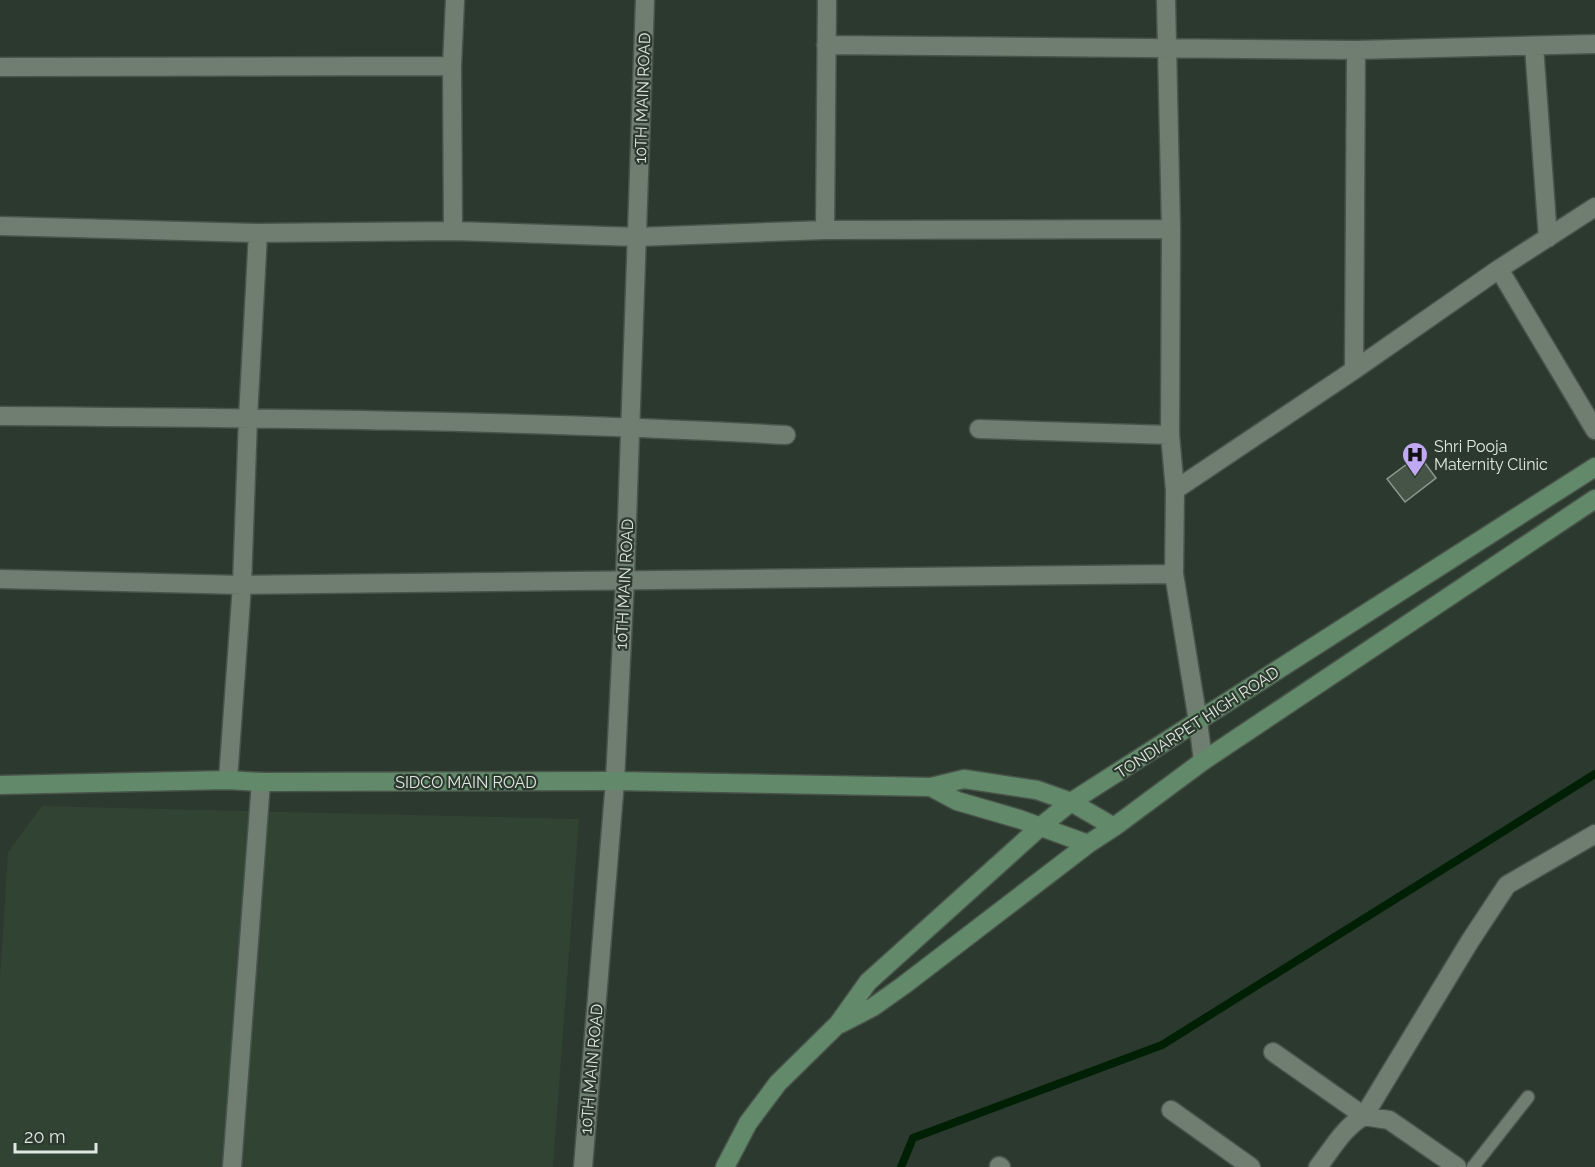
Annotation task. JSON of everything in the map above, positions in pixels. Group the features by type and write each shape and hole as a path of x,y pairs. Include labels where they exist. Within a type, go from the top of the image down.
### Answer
{"main road":[{"name":"TONDIARPET HIGH ROAD","path":"725,1167 748,1123 778,1083 838,1024 868,982 1040,827 1071,802 1595,467"},
{"name":"TONDIARPET HIGH ROAD","path":"838,1024 873,1007 1088,844 1203,761 1595,499"},
{"name":"SIDCO MAIN ROAD","path":"0,785 228,780 261,782 615,781 931,787 964,779 1037,790 1071,802 1114,827"},
{"name":"SIDCO MAIN ROAD","path":"931,787 957,801 1019,819 1088,844"}],"street":[{"path":"453,231 452,66 455,0"},
{"name":"10TH MAIN ROAD","path":"583,1167 615,781 625,579 645,0"},
{"path":"825,230 826,0"},
{"path":"1166,0 1171,229 1170,435 1175,490 1173,574 1203,761"},
{"path":"826,45 1356,50 1595,44"},
{"path":"1534,46 1548,238"},
{"path":"1354,370 1356,50"},
{"path":"0,67 452,66"},
{"path":"1175,490 1499,269 1595,207"},
{"path":"0,226 258,233 453,231 637,237 825,230 1171,229"},
{"path":"228,780 242,585 258,233"},
{"path":"1499,269 1595,430"},
{"path":"0,416 248,418 630,426 786,435"},
{"path":"979,429 1170,435"},
{"path":"0,579 242,585 1173,574"},
{"path":"232,1167 261,782"},
{"path":"1318,1167 1354,1122 1364,1116 1470,941 1507,885 1591,842"},
{"path":"1273,1052 1364,1116 1389,1120 1457,1167"},
{"path":"1171,1110 1251,1167"}],"lane":[{"path":"1473,1167 1528,1097"}],"shaded area":[{"path":"42,806 579,819 553,1167 0,1167 0,978 8,852"}],"building":[{"path":"1419,455 1436,478 1405,502 1387,479"}],"waterway":[{"path":"901,1167 913,1138 1162,1045 1595,774"}],"place":[{"name":"Shri Pooja Maternity Clinic","path":"1415,478"}]}
